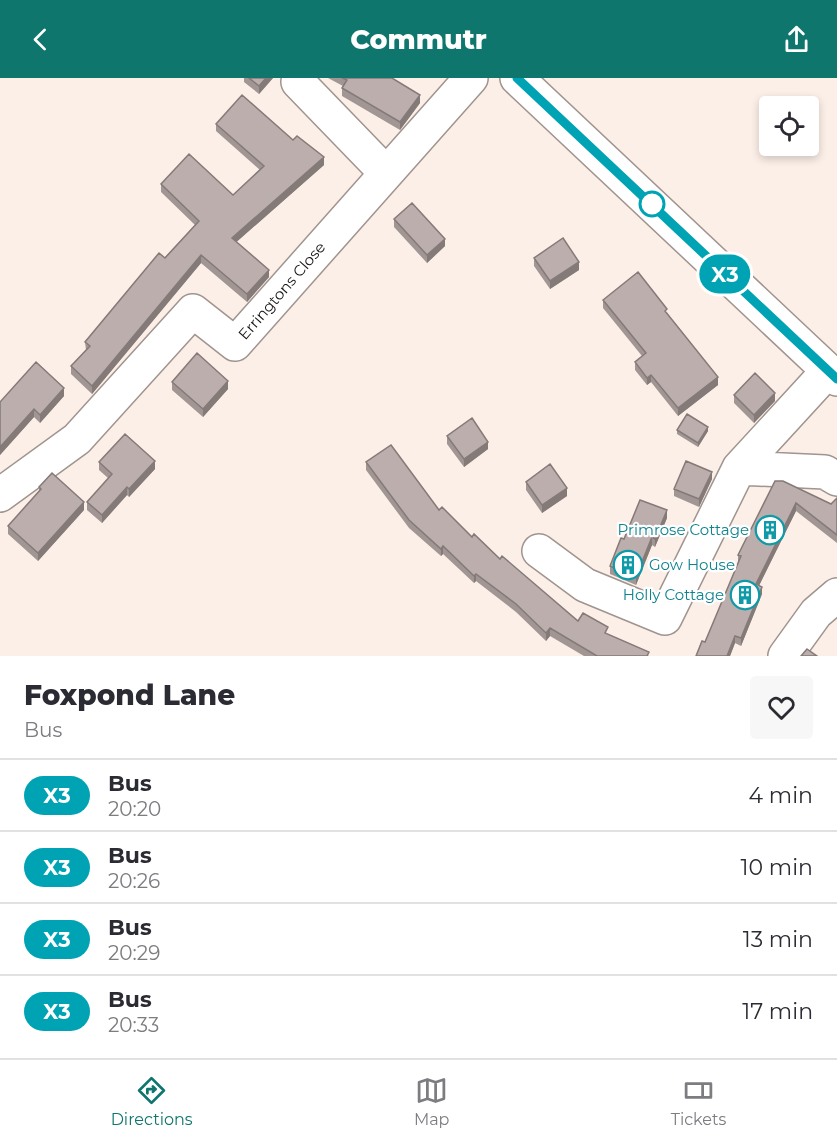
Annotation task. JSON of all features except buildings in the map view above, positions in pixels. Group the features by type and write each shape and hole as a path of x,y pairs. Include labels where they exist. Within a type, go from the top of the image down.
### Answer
{"street":[{"name":"Erringtons Close","path":"0,495 77,439 193,311 235,345 471,78"},
{"path":"517,78 833,375 739,468 664,618 585,585 540,551"},
{"path":"298,82 386,173"},
{"path":"739,468 825,472 837,479"},
{"path":"785,656 816,613 837,595"}],"bus line":[{"name":"X3","path":"517,78 837,379"}],"place":[{"name":"Primrose Cottage","path":"770,530"},
{"name":"Gow House","path":"628,565"},
{"name":"Holly Cottage","path":"745,595"}]}
